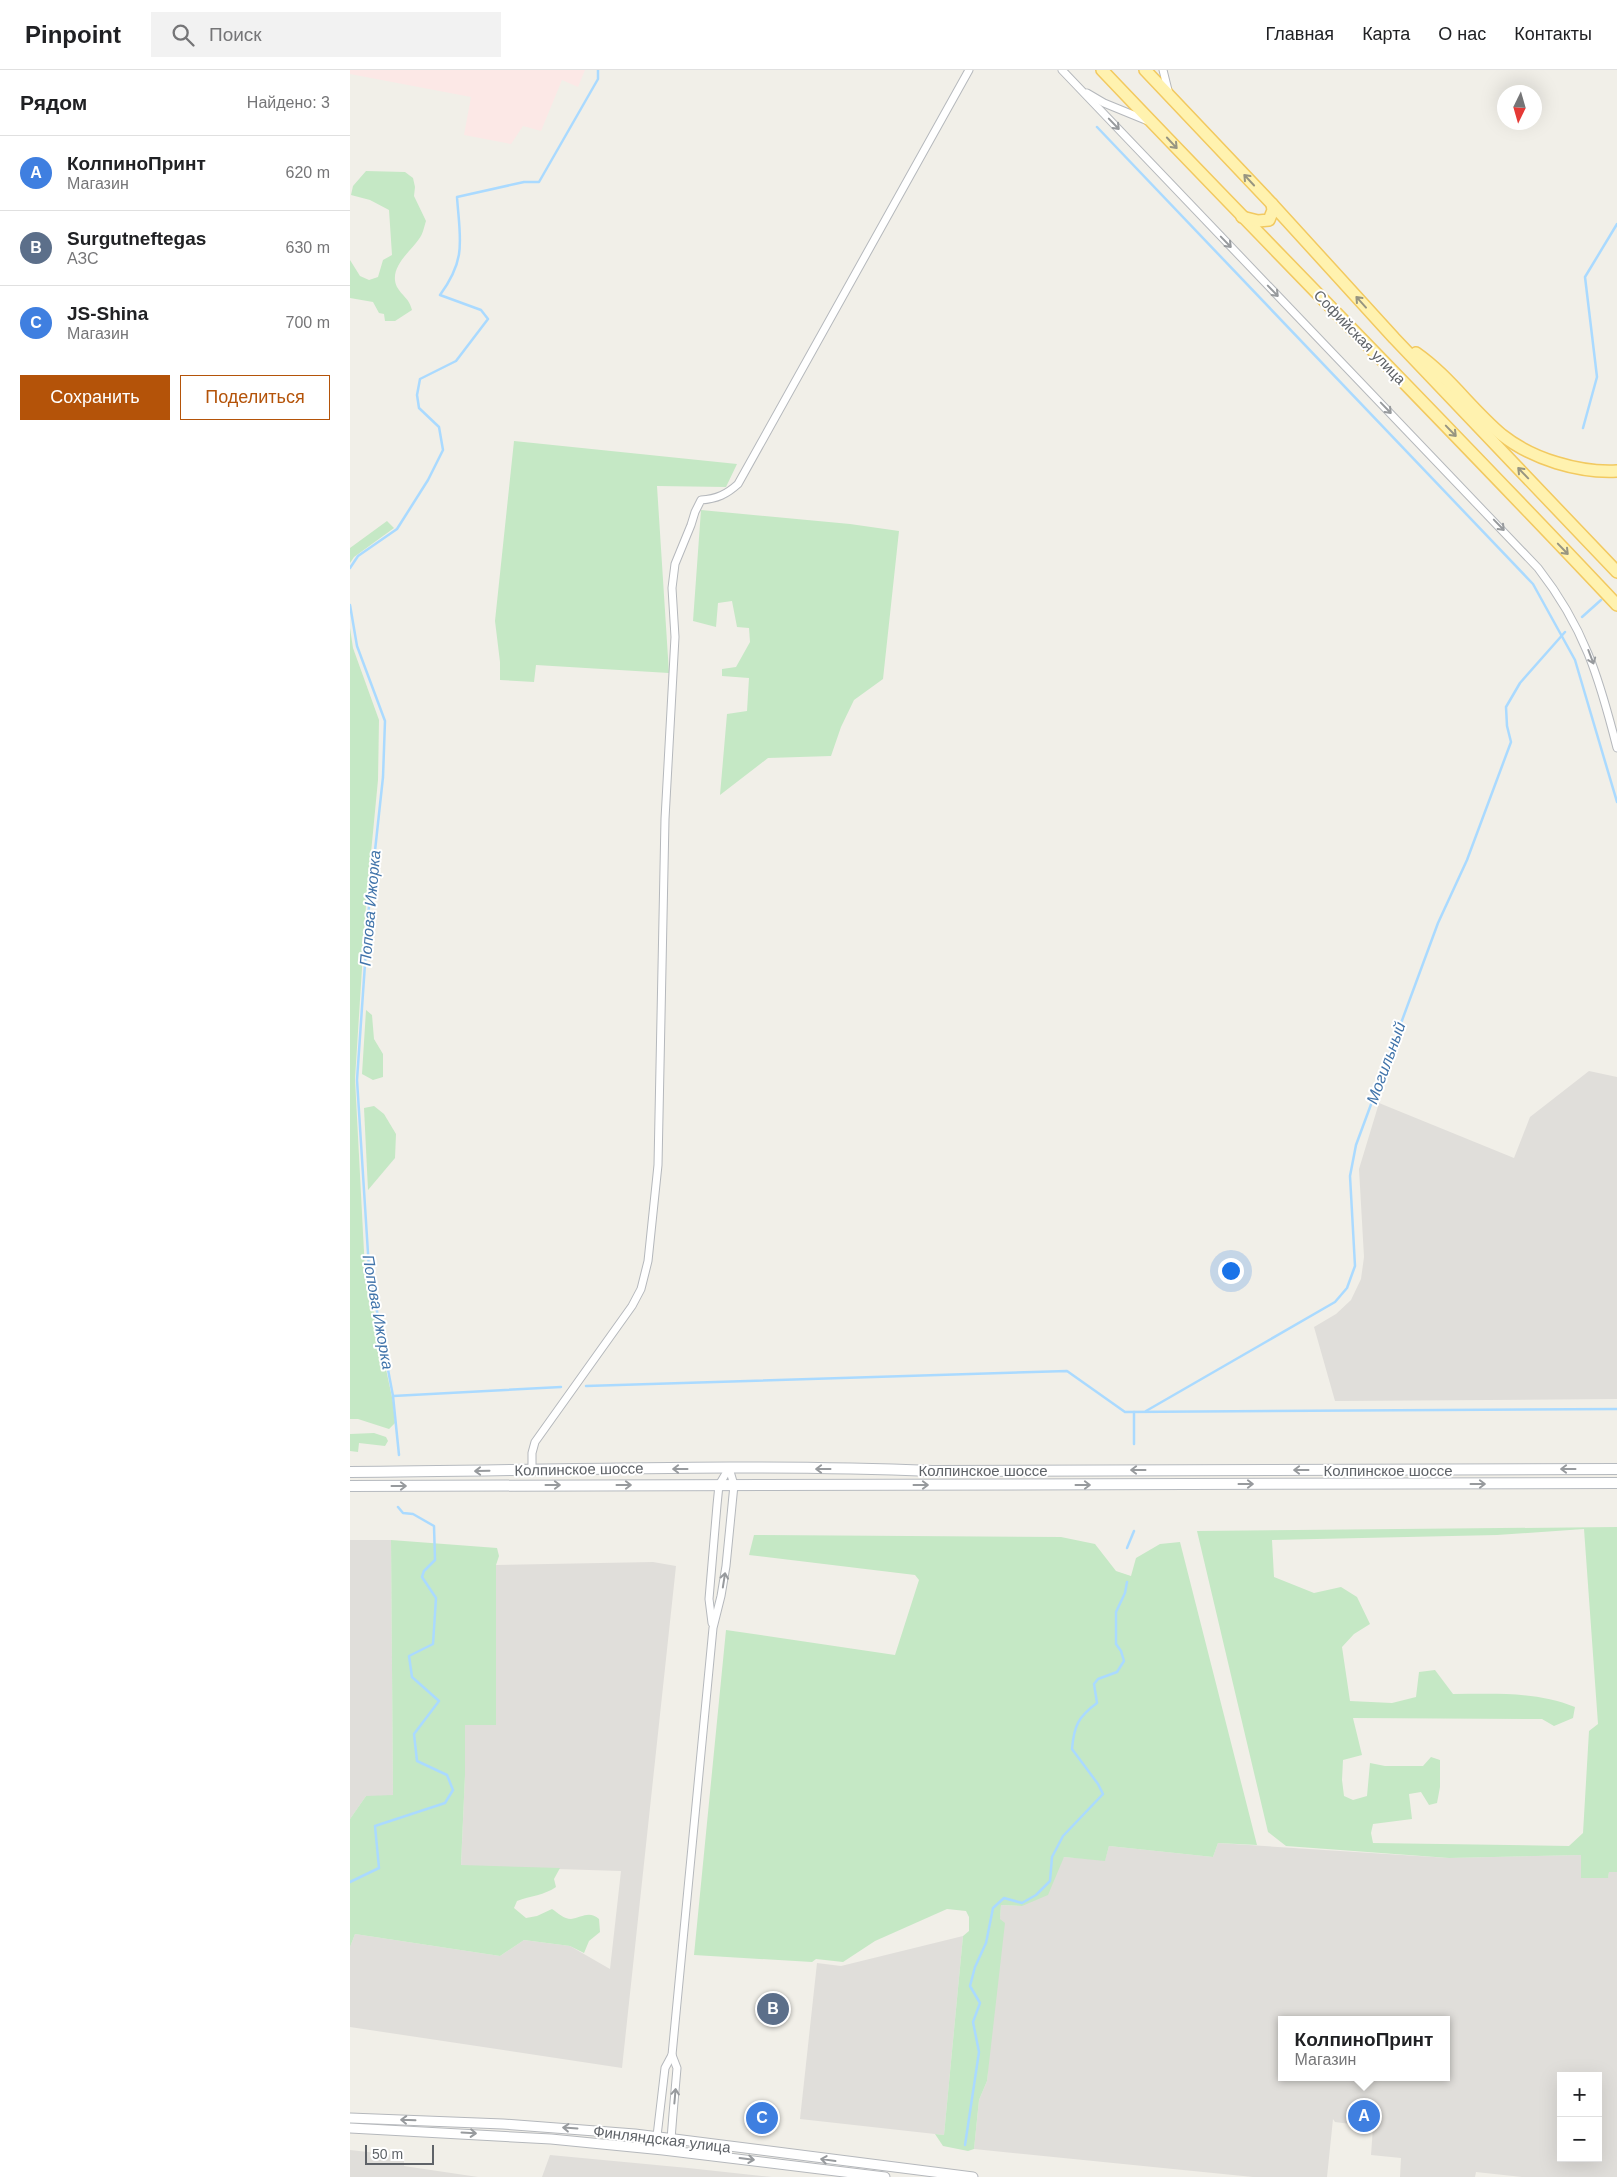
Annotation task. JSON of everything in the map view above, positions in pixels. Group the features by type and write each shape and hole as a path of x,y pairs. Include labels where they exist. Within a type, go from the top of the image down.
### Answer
{"main road":[{"name":"Софийская улица","path":"1102,70 1617,605"},
{"name":"Софийская улица","path":"1145,70 1272,204 1394,338 1617,572"},
{"path":"1241,216 1258,221 1269,220 1274,210 1272,204"},
{"path":"1394,338 1432,365 1509,440 1557,463 1592,470 1617,471"},
{"name":"Колпинское шоссе","path":"350,1472 728,1468 872,1468 932,1471 1617,1469"},
{"name":"Колпинское шоссе","path":"350,1486 1617,1483"}],"street":[{"path":"532,1470 532,1453 535,1442 632,1306 641,1289 648,1261 658,1165 665,819 675,637 672,588 675,564 701,500 713,499 728,493 738,484 969,70"},
{"path":"1062,70 1538,568 1556,591 1582,636 1603,692 1617,748"},
{"path":"1163,70 1170,96"},
{"path":"1080,89 1104,103 1151,122"},
{"path":"713,1628 709,1599 719,1485 728,1468"},
{"path":"663,2150 657,2136 664,2068 672,2055 713,1628 725,1574 734,1485 728,1468"},
{"path":"663,2150 671,2139 677,2068 672,2055"},
{"name":"Финляндская улица","path":"350,2118 538,2126 657,2136 973,2177"},
{"name":"Финляндская улица","path":"350,2128 502,2135 663,2150 886,2177"},
{"path":"876,2176 877,2166"}],"shaded area":[{"path":"350,70 585,70 578,87 562,80 541,131 523,126 511,144 464,135 471,97 350,74"},
{"path":"1589,1071 1617,1077 1617,1399 1335,1401 1314,1327 1336,1314 1351,1300 1361,1279 1364,1257 1359,1169 1379,1103 1514,1158 1530,1117"},
{"path":"350,1540 391,1540 393,1796 366,1796 350,1819"},
{"path":"653,1562 676,1566 622,2068 350,2027 350,1947 355,1934 500,1956 524,1940 570,1946 610,1969 621,1871 461,1866 465,1725 496,1724 496,1565"},
{"path":"1218,1843 1449,1858 1581,1855 1608,1877 1609,1872 1617,1872 1617,2177 1522,2177 1476,2172 1475,2177 1400,2177 1401,2158 1371,2155 1373,2127 1335,2122 1333,2119 1327,2177 1253,2177 974,2149 979,2100 987,2081 1001,1905 1022,1906 1064,1857 1105,1860 1109,1846 1213,1857"},
{"path":"963,1936 944,2135 800,2119 817,1963 841,1966"},
{"path":"350,2150 404,2156 404,2166 478,2177 350,2177"},
{"path":"550,2155 688,2168 772,2177 542,2177"}],"green space":[{"path":"366,171 405,172 413,178 414,196 426,221 420,237 401,261 395,273 397,287 412,310 395,321 385,321 384,314 379,313 373,302 350,298 350,260 360,276 369,280 378,277 383,260 392,255 389,210 370,200 351,195 353,186"},
{"path":"514,441 737,464 726,487 657,486 669,673 536,665 534,682 500,680 500,662 495,621"},
{"path":"701,510 850,524 899,531 883,679 854,700 841,727 831,756 768,758 720,795 727,714 747,711 749,678 722,676 722,669 736,667 750,642 749,628 737,627 732,601 718,603 716,627 693,621"},
{"path":"387,521 394,528 354,557 350,563 350,548"},
{"path":"350,628 353,648 379,720 378,780 366,905 355,1079 365,1271 393,1402 395,1423 389,1429 358,1419 350,1419"},
{"path":"366,1010 372,1015 374,1039 383,1054 383,1077 373,1080 362,1074"},
{"path":"374,1106 384,1114 396,1134 395,1158 368,1190 364,1108"},
{"path":"374,1433 386,1437 388,1441 385,1446 359,1443 358,1452 350,1451 350,1434"},
{"path":"1617,1527 1617,1872 1609,1872 1608,1878 1581,1878 1581,1855 1449,1858 1286,1846 1268,1832 1197,1531","holes":["1584,1529 1598,1724 1589,1731 1583,1833 1569,1846 1373,1843 1371,1833 1373,1824 1412,1819 1409,1794 1421,1792 1429,1805 1437,1803 1440,1787 1440,1760 1431,1757 1423,1766 1385,1766 1370,1763 1367,1796 1353,1800 1344,1796 1342,1780 1343,1760 1362,1755 1353,1718 1542,1719 1554,1726 1573,1718 1575,1707 1545,1698 1530,1696 1453,1694 1435,1670 1419,1672 1416,1697 1392,1703 1350,1701 1342,1647 1354,1634 1370,1624 1357,1597 1341,1587 1314,1593 1274,1577 1272,1540 1497,1535"]},
{"path":"754,1535 1061,1537 1095,1544 1116,1571 1131,1576 1136,1558 1160,1544 1180,1542 1257,1845 1218,1843 1213,1857 1109,1846 1105,1861 1064,1857 1048,1895 1022,1906 1001,1905 1000,1919 1005,1923 987,2081 979,2100 974,2149 968,2151 943,2146 935,2134 944,2135 963,1936 969,1931 969,1917 966,1911 947,1909 875,1941 843,1962 816,1959 812,1962 694,1955 726,1630 895,1655 919,1580 915,1575 749,1555"},
{"path":"391,1540 497,1548 499,1556 496,1565 496,1725 465,1725 461,1865 560,1868 554,1879 556,1887 542,1894 517,1901 514,1908 526,1918 537,1916 552,1909 568,1919 585,1915 595,1916 599,1919 600,1932 589,1941 584,1953 570,1946 524,1940 500,1956 355,1934 350,1947 350,1819 366,1796 393,1795"}],"waterway":[{"name":"Попова Ижорка","path":"350,568 358,556 397,529 428,480 443,450 439,427 419,408 417,395 420,379 456,361 488,319 481,310 440,295 449,282 460,248 457,197 524,182 539,182 598,79 598,70"},
{"path":"1097,127 1533,584 1575,660 1617,802"},
{"path":"1583,428 1597,377 1585,277 1617,224"},
{"path":"1582,617 1601,600"},
{"name":"Попова Ижорка","path":"350,605 357,646 385,721 383,777 369,906 357,1080 369,1269 393,1396 399,1455"},
{"name":"Могильный","path":"1146,1411 1335,1302 1347,1288 1355,1266 1350,1176 1356,1145 1438,923 1467,860 1511,742 1507,726 1506,707 1520,683 1565,632"},
{"path":"586,1386 1067,1371 1125,1412 1617,1409"},
{"path":"393,1396 561,1387"},
{"path":"1134,1412 1134,1444"},
{"name":"Попова Ижорка","path":"350,1882 379,1868 375,1826 445,1803 453,1790 447,1775 417,1761 414,1734 439,1701 412,1677 409,1656 433,1644 436,1598 422,1577 424,1571 435,1560 434,1526 413,1514 403,1513 398,1507"},
{"path":"1127,1548 1134,1531"},
{"name":"Могильный","path":"965,2145 979,2052 973,2022 980,2003 970,1986 975,1967 986,1943 993,1908 1004,1898 1022,1903 1036,1895 1050,1881 1052,1857 1063,1836 1103,1794 1098,1784 1072,1749 1078,1723 1085,1713 1097,1703 1094,1684 1098,1679 1117,1672 1124,1661 1121,1651 1116,1644 1116,1612 1125,1593 1127,1582"}],"place":[{"name":"Surgutneftegas","path":"773,2009"},
{"name":"КолпиноПринт","path":"1364,2116"},
{"name":"JS-Shina","path":"762,2118"}]}
